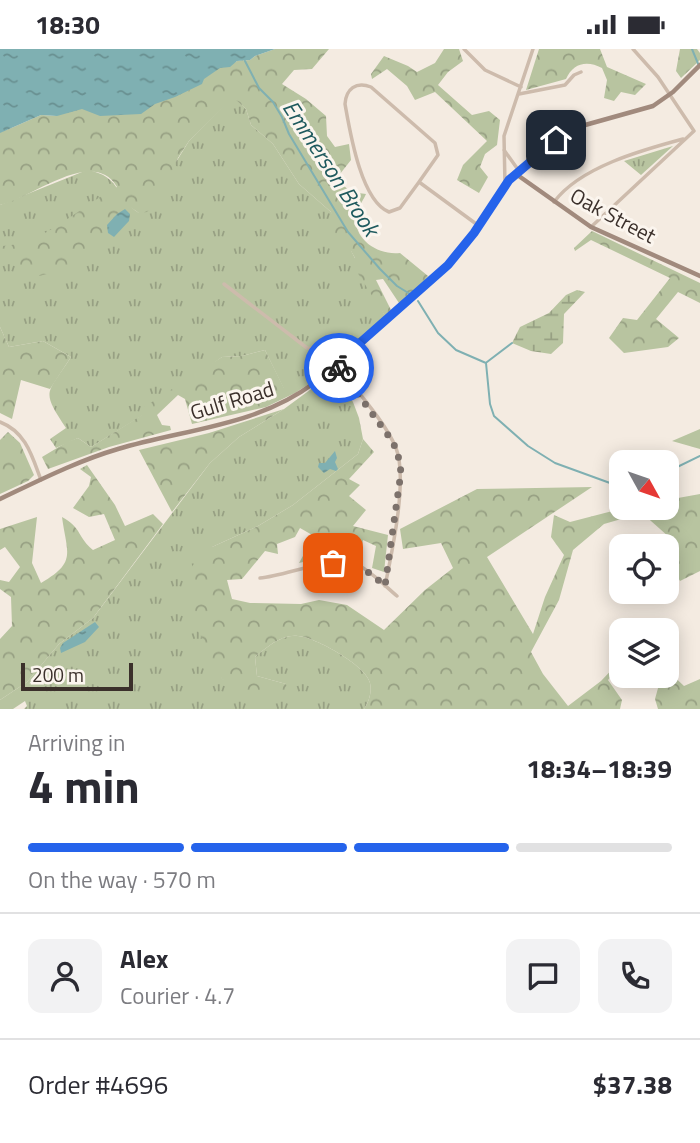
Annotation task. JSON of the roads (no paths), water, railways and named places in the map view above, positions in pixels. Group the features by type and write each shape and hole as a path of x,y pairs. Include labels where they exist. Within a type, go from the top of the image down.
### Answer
{"street":[{"path":"464,49 485,70 521,87"},
{"path":"505,185 504,136 533,49"},
{"path":"591,227 694,131 648,64 633,49"},
{"name":"Gulf Road","path":"0,499 116,449 268,411 309,387 448,265 479,226 505,185 517,173 566,134 590,123 640,111 669,95 700,65"},
{"path":"519,93 565,85 581,72"},
{"path":"354,86 371,87 438,146 438,155 419,182 397,210 389,212 379,205 359,169 347,117 345,100 354,86"},
{"path":"554,202 584,177 612,162 685,139"},
{"path":"504,150 517,173"},
{"name":"Oak Street","path":"517,173 591,227 700,276"},
{"path":"419,182 479,226"},
{"path":"224,284 307,348 350,352"},
{"path":"336,364 388,435 398,455 401,472 399,498 385,586"},
{"path":"0,422 10,426 26,441 41,480"},
{"path":"260,578 346,562 366,570 397,596"}],"water":[{"path":"0,49 275,49 250,60 237,61 230,67 220,68 204,79 202,84 155,104 141,114 100,116 82,109 57,116 41,115 0,133"},
{"path":"125,209 130,214 129,221 114,237 108,233 107,225"},
{"path":"335,451 338,469 330,469 324,473 318,467 319,463 325,463"},
{"path":"95,622 99,627 85,642 61,653 63,643"}],"waterway":[{"path":"692,49 699,66"},
{"name":"Emmerson Brook","path":"245,61 259,88 273,102 289,134 348,232 380,269 397,286 410,294"},
{"name":"Emmerson Brook","path":"418,301 438,333 456,350 486,363"},
{"path":"487,362 512,343"},
{"name":"Emmerson Brook","path":"486,363 490,404 494,416 528,446 555,463 609,483"},
{"name":"Emmerson Brook","path":"679,466 700,456"}]}
